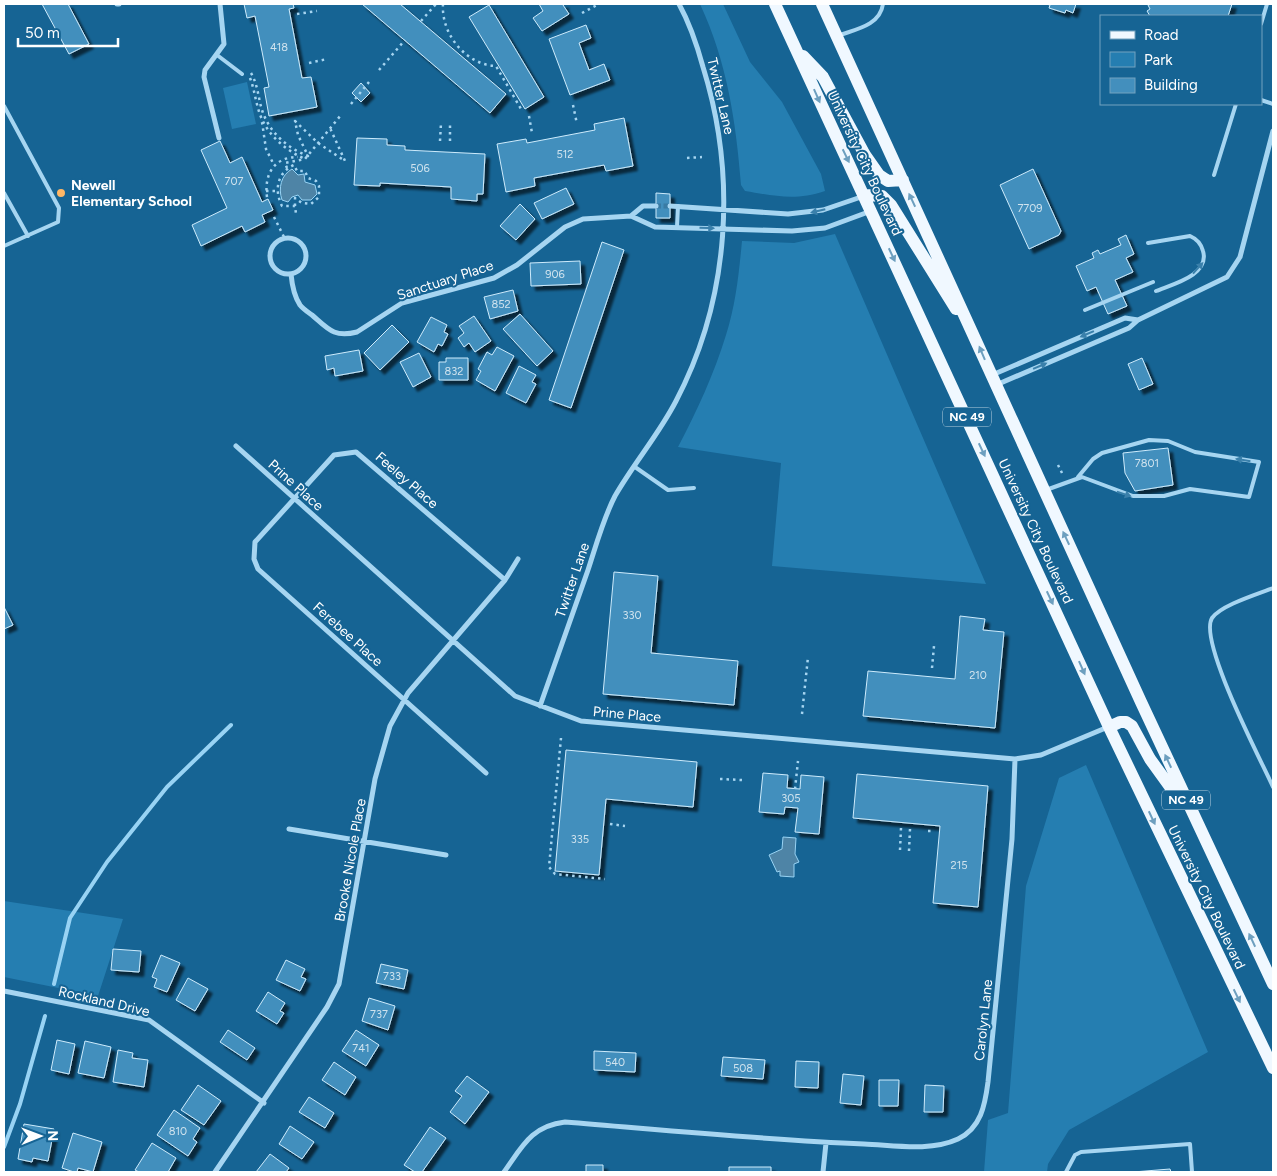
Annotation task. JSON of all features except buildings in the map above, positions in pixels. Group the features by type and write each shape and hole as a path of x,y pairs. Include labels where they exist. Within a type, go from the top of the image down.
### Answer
{"main road":[{"name":"University City Boulevard","path":"775,4 865,195 1108,727 1273,1068"},
{"name":"University City Boulevard","path":"822,4 1199,828 1273,984"},
{"path":"796,49 823,77 864,155 879,175 888,181 903,180"},
{"path":"865,195 882,196 892,205 944,292 972,331"},
{"path":"1108,727 1120,722 1126,722 1132,726 1150,759 1199,828"}],"street":[{"path":"219,138 204,77 205,70 224,44 220,4"},
{"name":"Twitter Lane","path":"540,706 605,520 615,496 677,400 700,344 719,273 724,228 725,184 719,124 699,53 679,4"},
{"path":"993,380 1129,328 1138,320 1203,290 1231,272 1242,250 1273,131"},
{"path":"670,206 809,213 865,195"},
{"name":"Sanctuary Place","path":"631,216 643,206 656,206"},
{"name":"Sanctuary Place","path":"291,274 294,293 300,306 327,329 340,334 350,334 357,332 402,303 494,278 517,264 565,227 584,219 631,216 655,227 792,231 825,228 872,211"},
{"path":"285,239 299,242 305,252 304,264 291,274 279,272 275,269 270,258 273,247 285,239"},
{"path":"993,380 1125,318 1138,320"},
{"name":"Prine Place","path":"236,446 515,696 581,721 1015,759 1041,755 1108,727"},
{"name":"Feeley Place","path":"294,498 334,455 356,452 505,580"},
{"name":"Ferebee Place","path":"294,498 256,542 254,559 258,569 486,773"},
{"name":"Brooke Nicole Place","path":"215,1172 328,1007 339,984 377,770 390,726 404,700 505,580 518,559"},
{"name":"Carolyn Lane","path":"504,1172 536,1131 552,1123 564,1122 826,1143 925,1146 956,1139 974,1126 985,1106 1012,839 1015,759"},
{"path":"289,829 364,843 446,855"},
{"name":"Rockland Drive","path":"4,992 149,1020 264,1103"},
{"path":"823,1172 826,1143"}],"lane":[{"path":"838,36 874,21 880,15 883,4"},
{"path":"1262,21 1267,4"},
{"path":"217,55 242,74"},
{"path":"1214,175 1236,105"},
{"path":"4,106 59,208 58,222 4,246"},
{"path":"4,193 28,236"},
{"path":"676,227 678,206"},
{"path":"1148,243 1190,236 1199,242 1204,252 1203,264 1199,270 1156,292"},
{"path":"1085,310 1153,282"},
{"path":"1044,491 1078,477 1093,459 1111,448 1149,440 1168,441 1195,452 1259,462 1250,497 1182,489 1164,496 1141,497 1124,494 1078,477"},
{"path":"635,467 668,490 694,488"},
{"path":"1273,588 1219,612 1210,624 1209,634 1221,673 1273,787"},
{"path":"1066,1172 1075,1155 1081,1152 1190,1144 1192,1172"}],"path":[{"path":"420,21 436,4"},
{"path":"443,4 445,22 461,50 476,62 496,66 521,109"},
{"path":"582,13 599,4"},
{"path":"297,14 317,11"},
{"path":"379,70 405,40"},
{"path":"308,63 327,59"},
{"path":"274,165 266,150 262,120 249,76 250,70 257,83 262,109 269,125 287,146 308,156"},
{"path":"351,104 369,82"},
{"path":"573,106 577,124"},
{"path":"288,168 285,163 288,161 305,159 308,156 341,115"},
{"path":"529,116 532,133"},
{"path":"262,120 280,144 305,159"},
{"path":"308,156 294,121 318,142 345,161 330,128"},
{"path":"440,124 440,141"},
{"path":"450,124 450,141"},
{"path":"267,197 268,175 274,165 286,158 300,157"},
{"path":"687,158 702,157"},
{"path":"296,206 282,206 277,190 278,180 288,168 294,165 297,171 305,171 308,178 316,181 319,186 319,197 316,201 306,204 295,198 296,206 296,214"},
{"path":"266,191 277,190"},
{"path":"274,217 285,239"},
{"path":"1058,465 1066,482"},
{"path":"932,668 934,646"},
{"path":"802,714 808,657"},
{"path":"561,738 549,867 555,874 605,879"},
{"path":"795,789 798,761"},
{"path":"720,779 742,780"},
{"path":"610,824 625,826"},
{"path":"900,850 902,828"},
{"path":"908,851 910,829"}],"green space":[{"path":"700,4 723,4 750,62 782,102 821,174 825,191 795,197 745,191 741,185 733,115 724,70"},
{"path":"247,82 256,124 232,129 223,88"},
{"path":"835,234 986,584 772,566 781,463 678,447 705,392 726,335 735,300 742,241 794,243"},
{"path":"1086,765 1208,1052 1069,1130 1048,1164 1047,1172 984,1172 988,1120 1008,1113 1026,886 1059,778"},
{"path":"4,901 123,919 98,996 4,977"}],"shaded area":[{"path":"292,169 298,175 304,174 305,182 315,185 317,194 311,200 302,200 298,195 292,197 288,202 282,200 281,182"},
{"path":"783,837 796,838 795,854 799,862 794,864 794,877 780,876 780,871 777,872 769,855 782,849"}],"waterway":[{"path":"54,984 70,918 107,862 167,787 231,725"},
{"path":"4,1147 20,1104 45,1016"}],"tunnel":[{"path":"656,206 670,206"}],"place":[{"name":"Newell Elementary School","path":"61,193"}]}
